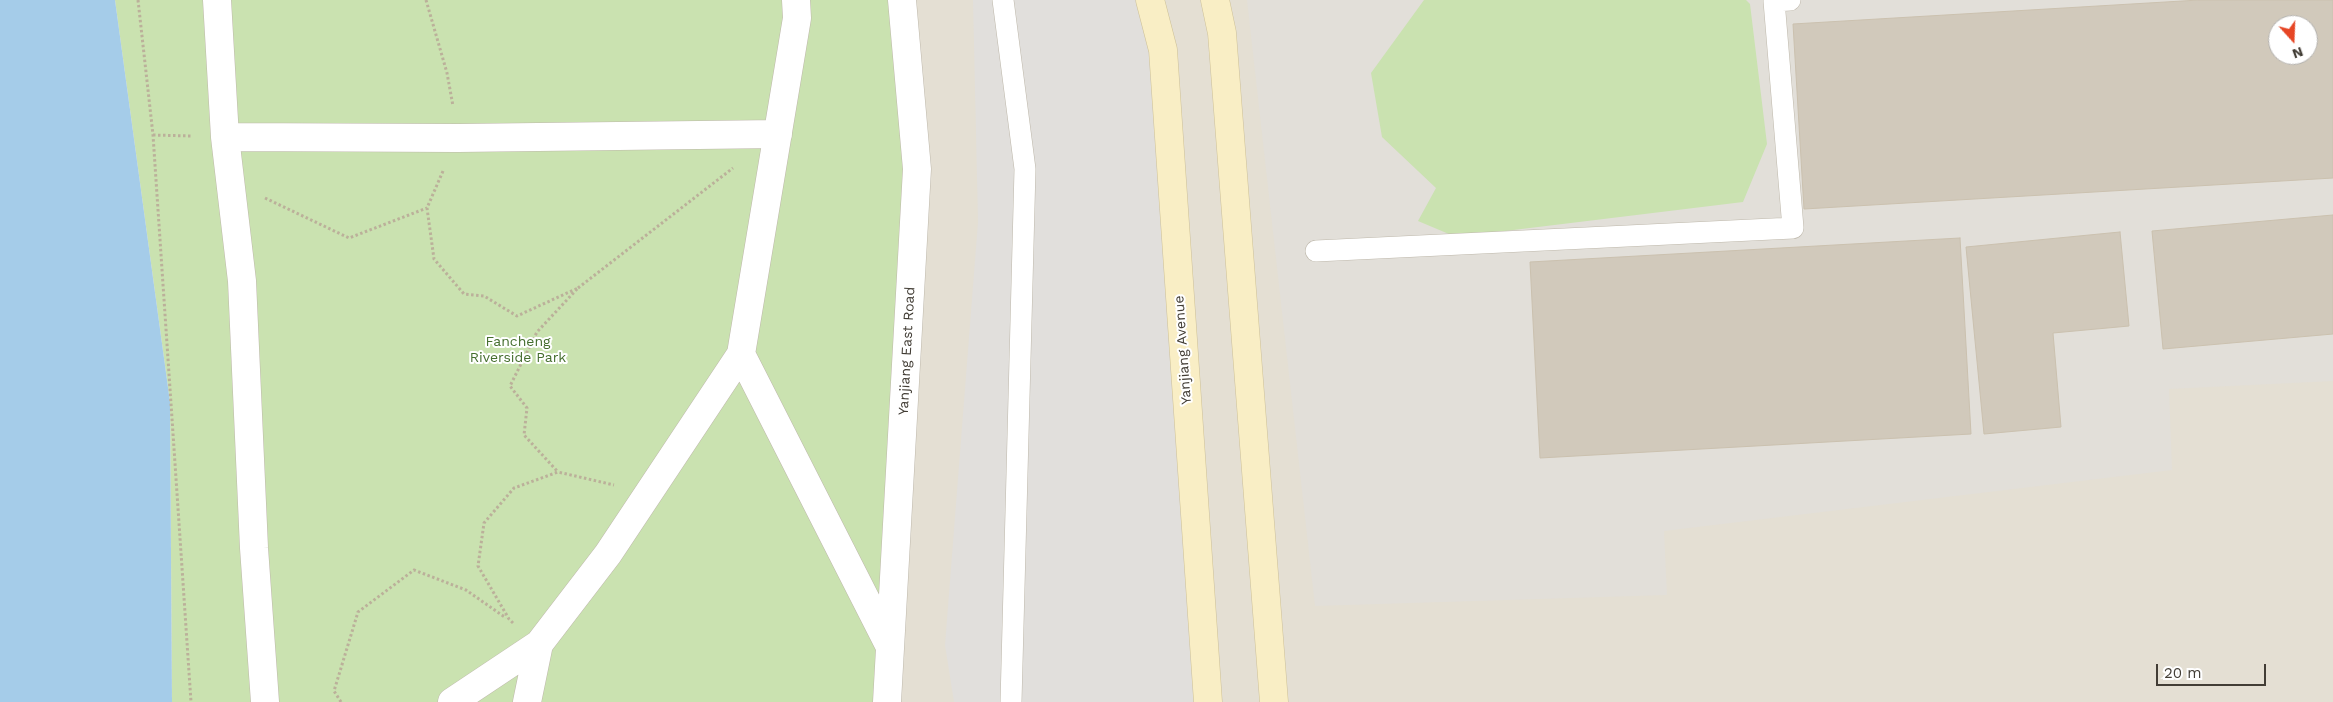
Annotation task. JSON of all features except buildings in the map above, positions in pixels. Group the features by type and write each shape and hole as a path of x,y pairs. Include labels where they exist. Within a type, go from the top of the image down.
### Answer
{"main road":[{"name":"Yanjiang Avenue","path":"1150,0 1163,50 1208,702"},
{"path":"1215,0 1222,33 1274,702"}],"street":[{"path":"217,0 225,137 242,281 254,548 265,702"},
{"path":"452,702 539,644 608,554 741,354 797,18 796,0"},
{"name":"Yanjiang East Road","path":"887,702 917,170 902,0"},
{"path":"225,137 458,138 778,134"},
{"path":"741,354 890,647"},
{"path":"527,702 539,644"}],"lane":[{"path":"1003,0 1025,169 1011,702"},
{"path":"1316,251 1792,228 1780,0"}],"path":[{"path":"138,0 153,135 191,702"},
{"path":"426,0 447,73 458,138 427,208 434,259 464,294 484,296 517,316 578,288"},
{"path":"558,472 524,434 527,408 510,386 537,332 578,288 778,134"},
{"path":"153,135 225,137"},
{"path":"260,195 349,238 427,208"},
{"path":"508,619 478,566 484,523 514,488 558,472 648,494"},
{"path":"341,702 334,691 358,612 414,570 466,590 508,619 539,644"}],"shaded area":[{"path":"902,0 2333,0 2333,702 887,702"},
{"path":"973,0 1150,0 1208,702 954,702 945,645 978,222"},
{"path":"1247,0 2333,0 2333,381 2169,389 2172,470 1664,531 1667,595 1315,606"}],"green space":[{"name":"Fancheng Riverside Park","path":"115,0 902,0 917,169 887,702 172,702 170,402"},
{"path":"1424,0 1746,0 1750,4 1767,144 1743,202 1456,237 1418,221 1436,188 1382,137 1371,73"}],"water":[{"path":"0,0 115,0 170,402 172,702 0,702"}]}
